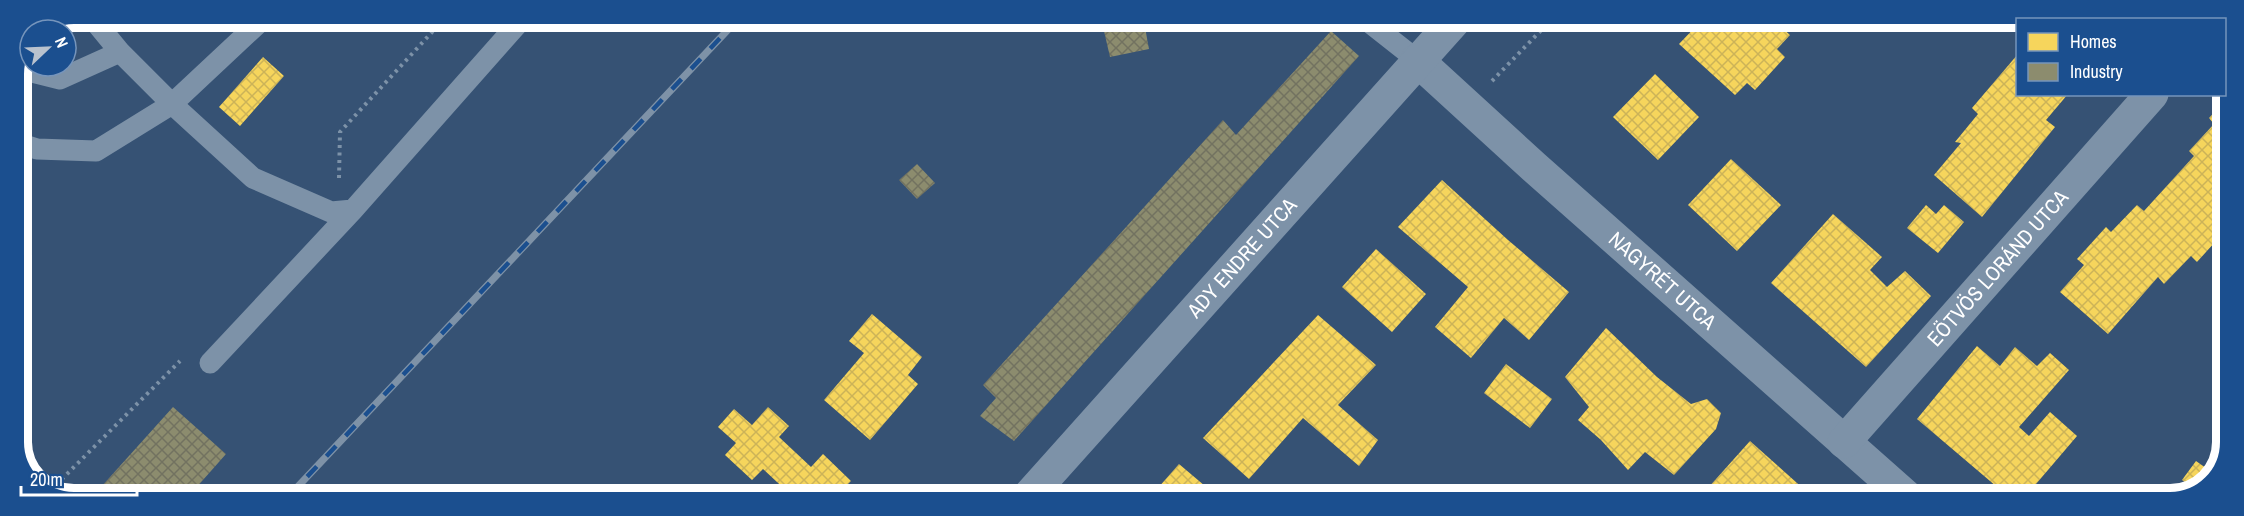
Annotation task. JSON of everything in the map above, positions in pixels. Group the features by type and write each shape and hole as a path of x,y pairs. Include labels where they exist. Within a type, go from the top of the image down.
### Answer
{"street":[{"name":"ADY ENDRE UTCA","path":"1036,488 1448,28"},
{"name":"NAGYRÉT UTCA","path":"1418,60 1897,488"},
{"name":"EÖTVÖS LORÁND UTCA","path":"1844,442 2150,96"}],"lane":[{"path":"100,28 120,52 172,104 253,178 331,212 353,210"},
{"path":"28,146 37,149 96,151 172,104 253,28"},
{"path":"210,363 353,210 514,28"},
{"path":"1377,28 1418,60"},
{"path":"78,71 120,52"}],"path":[{"path":"331,212 339,183 340,132 436,28"},
{"path":"1469,106 1543,28"},
{"path":"57,484 186,355"}],"building: Homes":[{"path":"1694,28 1782,28 1790,35 1777,49 1785,57 1755,90 1747,83 1735,95 1679,44"},
{"path":"2016,56 2016,96 2066,96 2046,120 2055,127 1982,217 1934,175 1961,143 1955,142 1978,114 1972,108"},
{"path":"263,57 284,76 240,126 219,107"},
{"path":"1655,74 1699,117 1658,160 1613,117"},
{"path":"2215,112 2215,242 2197,262 2191,256 2164,284 2158,277 2108,334 2060,292 2084,265 2077,259 2106,227 2111,232 2137,205 2144,211 2194,156 2189,151 2214,124 2209,118"},
{"path":"1731,159 1781,205 1737,251 1688,205"},
{"path":"1442,180 1569,292 1529,340 1504,318 1471,358 1435,327 1468,287 1398,227"},
{"path":"1926,205 1936,214 1944,205 1964,222 1938,253 1907,228"},
{"path":"1833,214 1882,257 1870,270 1887,287 1905,271 1931,296 1866,367 1771,283"},
{"path":"1376,249 1426,294 1392,332 1342,287"},
{"path":"872,314 922,357 908,375 918,384 870,440 824,400 864,353 849,341"},
{"path":"1318,315 1376,365 1338,405 1378,440 1359,466 1303,418 1249,479 1203,438"},
{"path":"1606,328 1657,377 1691,404 1707,399 1721,413 1716,429 1674,475 1645,452 1628,470 1601,440 1578,420 1589,407 1565,377"},
{"path":"1977,346 2000,366 2015,347 2037,366 2050,353 2069,370 2019,427 2029,436 2050,412 2077,436 2033,488 1998,488 1917,419"},
{"path":"1506,364 1552,399 1530,428 1484,393"},
{"path":"768,407 789,426 779,437 811,467 823,454 851,481 844,488 783,488 763,469 752,480 725,455 736,443 718,427 734,409 752,425"},
{"path":"1750,441 1803,488 1708,488"},
{"path":"2196,461 2207,469 2193,481 2187,484 2182,480"},
{"path":"1179,464 1207,488 1158,488"}],"building: Industry":[{"path":"1117,28 1145,28 1149,49 1110,57 1104,31"},
{"path":"1331,31 1359,56 1014,441 980,416 996,398 983,385 1223,120 1236,135"},
{"path":"917,164 935,183 917,199 899,180"},
{"path":"173,407 226,454 196,488 100,488"}],"railway":[{"path":"296,488 730,28"}]}
